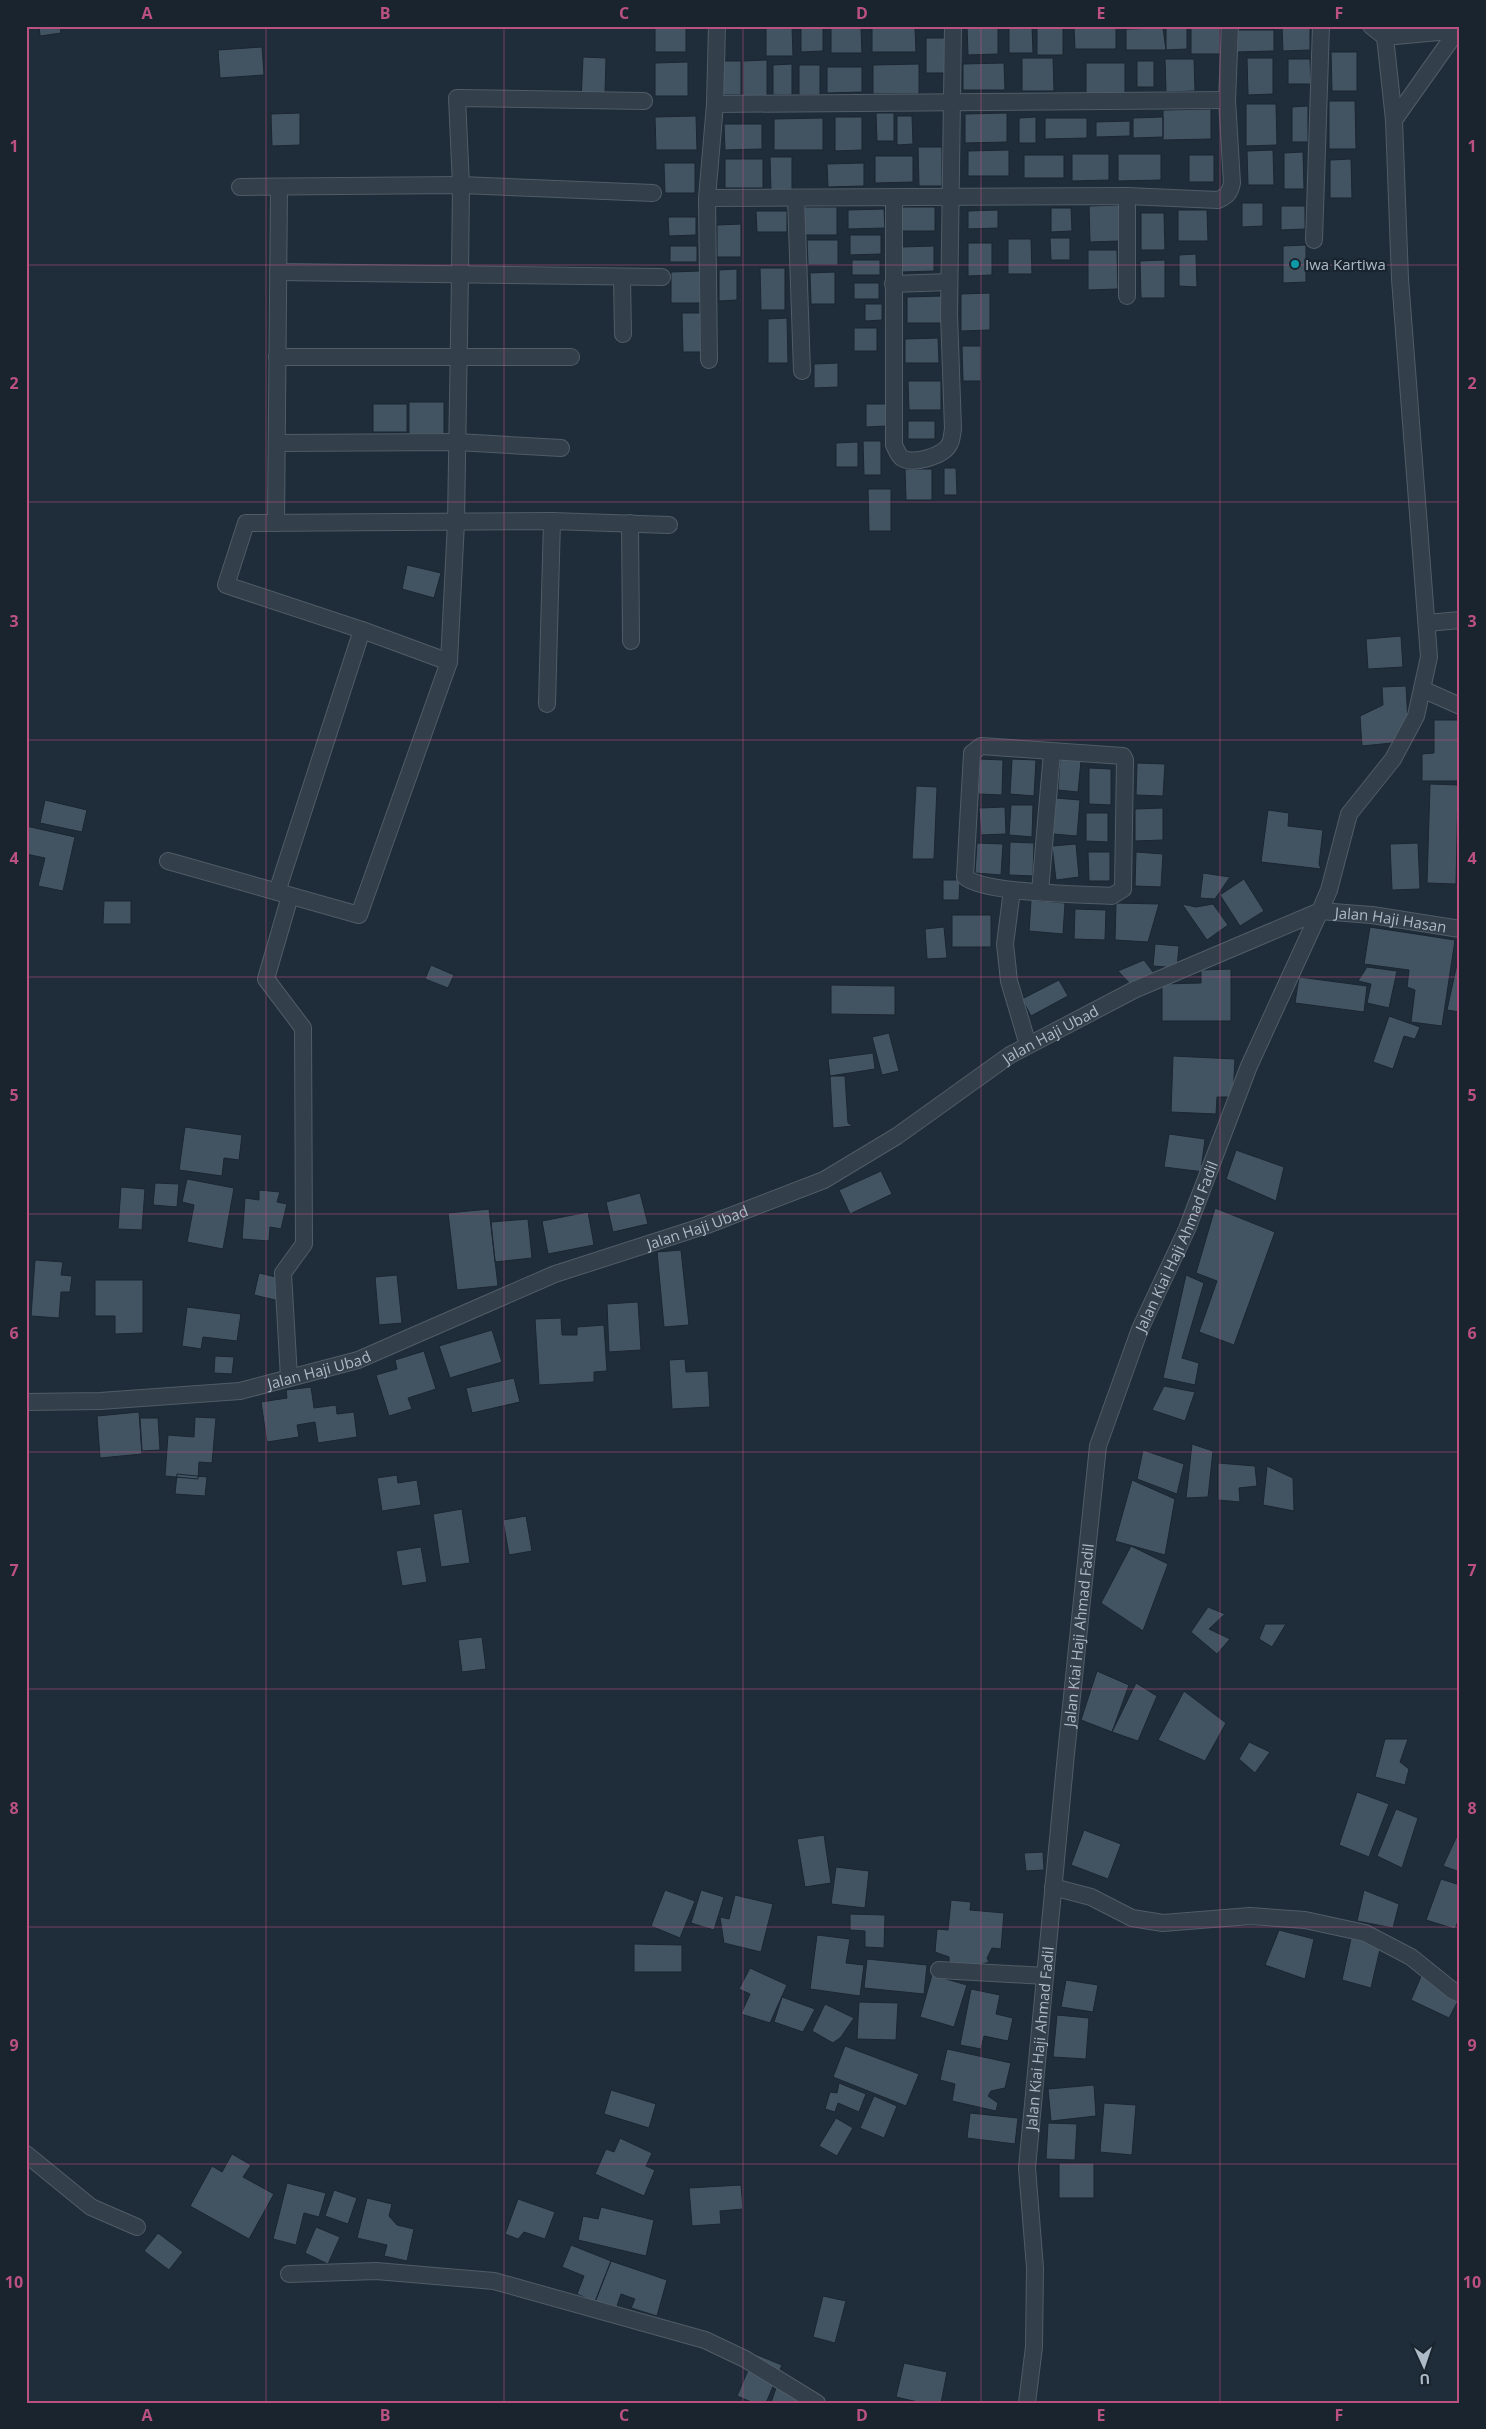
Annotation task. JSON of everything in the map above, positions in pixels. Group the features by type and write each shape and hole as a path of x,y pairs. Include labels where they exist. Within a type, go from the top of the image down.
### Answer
{"street":[{"path":"709,360 707,198 715,104 717,26"},
{"path":"894,198 894,445 904,460 914,460 940,454 949,445 953,429 949,282 953,26"},
{"path":"707,198 1127,196 1218,200 1226,197 1232,183 1227,100 1230,26"},
{"path":"1314,240 1321,26"},
{"path":"1371,26 1385,37 1458,31"},
{"path":"1394,120 1458,31"},
{"name":"Jalan Kiai Haji Ahmad Fadil","path":"1027,2403 1034,2347 1035,2268 1027,2168 1053,1887 1098,1446 1140,1329 1187,1229 1249,1066 1329,890 1349,814 1393,759 1416,716 1429,658 1400,279 1394,120 1385,37"},
{"path":"168,860 359,915 449,662 456,522 460,275 461,185 457,98 644,100"},
{"path":"715,104 1227,100"},
{"path":"240,187 461,185 653,194"},
{"path":"276,523 278,188"},
{"path":"1127,196 1127,296"},
{"path":"796,198 802,371"},
{"path":"278,272 622,278 662,276"},
{"path":"622,278 623,334"},
{"path":"893,284 949,282"},
{"path":"277,357 571,357"},
{"path":"277,443 457,442 561,448"},
{"path":"547,704 552,521"},
{"path":"449,662 362,630 226,585 246,523 552,521 669,525"},
{"path":"630,523 632,641"},
{"path":"1427,623 1460,620"},
{"path":"289,1378 283,1273 304,1244 303,1028 266,979 283,894 362,630"},
{"path":"1422,689 1460,706"},
{"path":"981,746 1120,755 1125,760 1123,889 1112,896 1012,890 972,883 965,878 972,752 981,746"},
{"path":"1040,892 1052,752"},
{"path":"1012,890 1005,944 1009,981 1028,1045"},
{"name":"Jalan Haji Hasan","path":"1320,911 1372,915 1460,929"},
{"name":"Jalan Haji Ubad","path":"26,1402 100,1401 240,1391 358,1360 555,1274 707,1225 824,1180 897,1136 1010,1055 1028,1045 1134,990 1320,911"},
{"path":"1053,1887 1090,1897 1132,1918 1163,1923 1250,1916 1305,1920 1365,1933 1411,1956 1452,1990 1460,1994"},
{"path":"939,1970 1045,1976"},
{"path":"26,2154 91,2207 137,2227"},
{"path":"289,2274 376,2271 494,2281 705,2340 745,2359 817,2403"}],"building":[{"path":"39,26 60,26 61,33 40,36"},
{"path":"655,26 686,26 686,52 655,52"},
{"path":"766,26 792,26 793,56 766,56"},
{"path":"801,26 823,26 823,51 801,52"},
{"path":"967,26 998,26 998,54 968,55"},
{"path":"1009,26 1032,26 1033,53 1009,53"},
{"path":"1063,26 1063,55 1037,55 1037,27"},
{"path":"1166,26 1187,26 1187,49 1166,50"},
{"path":"1191,26 1220,26 1220,54 1191,54"},
{"path":"1282,26 1310,26 1310,50 1283,51"},
{"path":"1074,27 1116,27 1116,49 1075,49"},
{"path":"831,28 861,28 862,53 831,53"},
{"path":"872,28 915,28 916,52 872,52"},
{"path":"1163,28 1166,50 1126,50 1126,29"},
{"path":"1235,30 1274,30 1274,51 1236,52"},
{"path":"926,38 949,38 949,73 926,73"},
{"path":"262,47 264,75 220,78 218,50"},
{"path":"1331,52 1357,52 1357,91 1332,91"},
{"path":"583,57 606,58 605,92 581,101"},
{"path":"1022,58 1053,58 1054,91 1022,91"},
{"path":"1247,58 1273,58 1273,94 1248,95"},
{"path":"1165,59 1194,59 1195,91 1166,92"},
{"path":"1288,59 1310,59 1311,84 1288,84"},
{"path":"767,60 767,97 743,97 743,61"},
{"path":"719,61 741,61 741,95 719,95"},
{"path":"1137,61 1154,61 1154,87 1137,87"},
{"path":"688,62 688,96 655,96 655,63"},
{"path":"1004,63 1005,90 963,90 963,64"},
{"path":"1086,63 1125,63 1125,93 1086,93"},
{"path":"792,64 792,95 773,95 773,65"},
{"path":"919,64 919,94 873,94 873,65"},
{"path":"799,65 820,65 820,95 799,95"},
{"path":"827,67 862,67 862,92 827,93"},
{"path":"1329,101 1355,101 1356,149 1329,149"},
{"path":"1246,104 1276,104 1277,145 1246,146"},
{"path":"1308,106 1308,142 1292,142 1292,107"},
{"path":"1211,109 1211,139 1163,140 1163,110"},
{"path":"300,113 300,145 272,146 271,114"},
{"path":"876,113 894,113 894,141 877,141"},
{"path":"1007,113 1007,142 965,143 965,114"},
{"path":"696,116 697,150 656,150 655,117"},
{"path":"897,116 912,116 913,144 897,145"},
{"path":"835,117 862,117 862,150 835,151"},
{"path":"1036,117 1036,143 1019,143 1019,118"},
{"path":"1163,117 1163,137 1133,138 1133,118"},
{"path":"823,118 823,150 774,150 774,119"},
{"path":"1045,118 1087,118 1087,138 1045,139"},
{"path":"1130,121 1130,136 1096,137 1096,122"},
{"path":"724,124 762,124 762,149 725,150"},
{"path":"918,147 942,147 942,186 919,186"},
{"path":"1009,150 1009,176 968,176 968,151"},
{"path":"1273,150 1274,185 1248,185 1247,151"},
{"path":"1303,152 1304,189 1284,189 1284,153"},
{"path":"1072,154 1109,154 1109,180 1072,181"},
{"path":"1118,154 1161,154 1161,180 1118,181"},
{"path":"1024,155 1064,155 1064,178 1024,178"},
{"path":"1189,155 1214,155 1214,182 1189,182"},
{"path":"875,156 913,156 913,182 875,183"},
{"path":"770,157 792,157 792,191 771,191"},
{"path":"725,159 763,159 763,188 725,188"},
{"path":"1351,159 1352,198 1330,198 1330,160"},
{"path":"664,163 695,163 695,193 665,193"},
{"path":"864,163 864,186 828,187 827,164"},
{"path":"1242,203 1263,203 1263,226 1242,227"},
{"path":"1119,205 1119,241 1090,242 1089,206"},
{"path":"1281,206 1305,206 1305,229 1281,230"},
{"path":"804,207 837,207 837,235 804,235"},
{"path":"900,207 935,207 935,231 900,231"},
{"path":"1051,208 1071,208 1072,231 1051,232"},
{"path":"884,209 885,228 848,229 848,210"},
{"path":"998,210 998,228 968,229 968,211"},
{"path":"1178,210 1207,210 1208,241 1178,241"},
{"path":"756,211 787,211 787,232 757,232"},
{"path":"1141,213 1164,213 1165,250 1141,250"},
{"path":"668,217 696,217 696,235 669,236"},
{"path":"741,224 741,257 717,257 717,225"},
{"path":"850,235 881,235 881,254 850,255"},
{"path":"1050,238 1070,238 1070,260 1051,260"},
{"path":"1008,239 1031,239 1032,274 1008,274"},
{"path":"807,240 838,240 838,265 808,265"},
{"path":"968,243 992,243 992,275 968,276"},
{"name":"Iwa Kartiwa","path":"1306,245 1306,282 1283,283 1283,246"},
{"path":"670,246 697,246 697,262 670,262"},
{"path":"934,246 934,271 902,272 902,247"},
{"path":"1088,250 1117,250 1118,289 1088,290"},
{"path":"1196,254 1197,287 1179,286 1179,255"},
{"path":"852,260 880,260 880,275 852,275"},
{"path":"1165,260 1165,298 1141,298 1140,261"},
{"path":"760,268 785,268 785,310 761,310"},
{"path":"737,269 737,300 719,301 719,270"},
{"path":"700,271 701,303 671,303 671,272"},
{"path":"835,272 835,304 811,304 810,273"},
{"path":"854,283 879,283 879,299 854,299"},
{"path":"990,293 990,330 961,331 961,294"},
{"path":"943,296 944,323 907,323 907,297"},
{"path":"865,304 882,304 882,320 865,321"},
{"path":"682,313 701,313 701,352 683,352"},
{"path":"787,318 788,363 768,363 768,319"},
{"path":"854,328 877,328 877,351 854,351"},
{"path":"938,338 939,363 905,363 905,339"},
{"path":"962,346 981,346 981,381 963,381"},
{"path":"838,363 838,387 814,388 814,364"},
{"path":"908,381 941,381 941,410 909,410"},
{"path":"409,402 444,402 444,434 409,434"},
{"path":"373,404 407,404 407,432 373,432"},
{"path":"866,404 887,404 887,426 866,427"},
{"path":"908,421 935,421 935,439 908,439"},
{"path":"863,441 881,441 881,475 864,475"},
{"path":"858,442 858,467 836,467 836,443"},
{"path":"944,468 956,468 957,495 944,495"},
{"path":"905,469 932,469 932,500 906,500"},
{"path":"868,489 891,489 891,531 869,531"},
{"path":"407,565 441,573 434,598 402,589"},
{"path":"1401,636 1403,667 1368,669 1366,639"},
{"path":"1406,686 1408,721 1392,743 1362,746 1360,716 1383,705 1382,687"},
{"path":"1434,720 1460,720 1460,781 1422,781 1422,754 1434,753"},
{"path":"980,759 1003,760 1002,795 978,794"},
{"path":"1012,759 1036,760 1034,796 1010,794"},
{"path":"1060,759 1081,761 1078,792 1058,790"},
{"path":"1137,763 1165,764 1163,796 1136,795"},
{"path":"1089,768 1111,769 1111,805 1089,804"},
{"path":"1430,784 1458,785 1456,884 1427,883"},
{"path":"916,786 937,787 934,859 912,859"},
{"path":"1056,798 1080,800 1077,836 1053,834"},
{"path":"45,800 87,810 82,832 40,823"},
{"path":"1011,805 1033,805 1032,837 1009,835"},
{"path":"1005,807 1006,834 981,835 979,808"},
{"path":"1163,808 1163,840 1135,841 1135,809"},
{"path":"1268,810 1289,813 1288,826 1323,830 1319,864 1321,869 1261,862"},
{"path":"1459,810 1460,884 1457,884"},
{"path":"1086,813 1108,813 1108,842 1086,841"},
{"path":"26,826 75,837 63,891 38,886 45,858 26,854"},
{"path":"1010,842 1034,843 1033,876 1009,875"},
{"path":"977,843 1003,844 1001,875 975,873"},
{"path":"1418,843 1420,889 1392,890 1390,844"},
{"path":"1076,844 1079,877 1056,880 1052,846"},
{"path":"1088,852 1110,852 1110,881 1089,881"},
{"path":"1136,852 1163,854 1161,887 1135,886"},
{"path":"1203,873 1230,877 1215,899 1200,898"},
{"path":"1244,879 1264,911 1240,926 1220,895"},
{"path":"943,880 960,880 959,900 943,900"},
{"path":"1031,900 1065,903 1063,934 1029,931"},
{"path":"104,901 131,901 131,924 103,924"},
{"path":"1116,903 1159,904 1148,942 1115,940"},
{"path":"1182,904 1196,907 1213,904 1228,925 1207,940"},
{"path":"1075,909 1106,910 1105,940 1074,939"},
{"path":"952,915 991,915 991,947 952,947"},
{"path":"944,927 947,958 927,959 925,929"},
{"path":"1370,927 1455,940 1442,1026 1411,1022 1415,990 1407,987 1409,970 1364,964"},
{"path":"1155,944 1179,946 1177,968 1153,966"},
{"path":"1460,950 1460,1012 1447,1010"},
{"path":"1144,960 1156,976 1132,986 1118,971"},
{"path":"431,965 454,975 448,988 425,979"},
{"path":"1367,967 1397,971 1389,1008 1367,1003 1371,984 1358,981"},
{"path":"1231,969 1231,1021 1162,1021 1162,984 1201,983 1201,970"},
{"path":"1299,977 1367,986 1364,1012 1295,1003"},
{"path":"1059,980 1068,996 1031,1016 1022,999"},
{"path":"831,985 895,986 895,1015 831,1014"},
{"path":"1389,1016 1420,1027 1415,1039 1404,1036 1393,1069 1373,1062"},
{"path":"889,1033 899,1071 882,1075 872,1037"},
{"path":"873,1053 875,1069 830,1076 828,1059"},
{"path":"1173,1056 1235,1059 1233,1097 1217,1097 1216,1114 1171,1112"},
{"path":"830,1076 845,1076 848,1123 853,1126 833,1128"},
{"path":"185,1127 242,1135 239,1160 224,1158 222,1176 179,1170"},
{"path":"1169,1134 1205,1139 1201,1170 1204,1172 1164,1167"},
{"path":"1236,1150 1284,1167 1276,1201 1226,1179"},
{"path":"881,1171 892,1194 850,1214 839,1190"},
{"path":"187,1179 234,1188 223,1249 187,1242 194,1205 182,1202"},
{"path":"155,1183 179,1184 177,1207 153,1205"},
{"path":"121,1187 145,1189 142,1230 118,1229"},
{"path":"259,1190 280,1192 277,1202 287,1204 281,1229 270,1227 269,1241 242,1239 245,1198 259,1200"},
{"path":"640,1193 648,1224 613,1232 606,1202"},
{"path":"1215,1208 1275,1232 1234,1345 1199,1332 1217,1281 1196,1273"},
{"path":"489,1209 498,1286 457,1290 448,1213"},
{"path":"588,1212 594,1245 548,1254 542,1221"},
{"path":"528,1219 532,1258 495,1262 491,1222"},
{"path":"681,1250 689,1325 664,1327 657,1252"},
{"path":"35,1260 63,1262 61,1275 72,1276 70,1292 61,1292 59,1318 31,1316"},
{"path":"259,1273 293,1281 288,1303 254,1295"},
{"path":"397,1275 402,1323 379,1325 375,1277"},
{"path":"1186,1275 1204,1283 1182,1358 1199,1363 1195,1385 1163,1378"},
{"path":"95,1280 143,1280 143,1333 115,1334 115,1316 95,1316"},
{"path":"638,1302 641,1350 609,1352 607,1304"},
{"path":"187,1307 241,1314 237,1341 203,1337 201,1349 182,1346"},
{"path":"561,1318 562,1335 577,1335 577,1327 604,1325 607,1371 594,1372 594,1382 539,1385 535,1319"},
{"path":"492,1330 502,1362 450,1378 439,1346"},
{"path":"424,1351 436,1389 408,1398 412,1409 389,1416 376,1375 397,1369 395,1360"},
{"path":"215,1356 234,1357 232,1374 214,1373"},
{"path":"685,1359 686,1372 708,1371 710,1407 672,1409 669,1360"},
{"path":"514,1378 520,1402 472,1413 466,1388"},
{"path":"1164,1386 1195,1392 1185,1421 1152,1410"},
{"path":"311,1387 314,1408 336,1405 337,1414 354,1412 357,1437 318,1443 315,1422 297,1425 299,1437 267,1442 261,1402 287,1398 286,1390"},
{"path":"139,1412 142,1454 100,1458 97,1416"},
{"path":"195,1417 216,1418 212,1463 199,1462 198,1479 165,1476 168,1435 194,1437"},
{"path":"140,1418 158,1418 160,1450 142,1451"},
{"path":"1192,1444 1213,1451 1208,1497 1186,1498"},
{"path":"1143,1450 1184,1464 1177,1494 1137,1479"},
{"path":"1218,1463 1255,1466 1257,1486 1239,1488 1240,1502 1218,1500"},
{"path":"1267,1466 1293,1478 1294,1511 1263,1505"},
{"path":"177,1474 207,1477 205,1496 175,1494"},
{"path":"397,1475 398,1483 417,1480 421,1505 382,1511 377,1478"},
{"path":"1132,1480 1175,1499 1165,1555 1115,1541"},
{"path":"462,1509 470,1563 441,1567 433,1514"},
{"path":"526,1516 532,1551 509,1555 503,1520"},
{"path":"1131,1546 1168,1564 1143,1631 1101,1603"},
{"path":"421,1547 427,1582 402,1586 396,1551"},
{"path":"1208,1607 1225,1614 1209,1629 1230,1639 1217,1654 1191,1632"},
{"path":"1265,1624 1286,1624 1272,1647 1259,1639"},
{"path":"482,1637 486,1669 462,1672 458,1640"},
{"path":"1097,1671 1129,1685 1112,1732 1081,1720"},
{"path":"1136,1683 1157,1696 1138,1741 1112,1732"},
{"path":"1184,1691 1226,1723 1205,1761 1158,1740"},
{"path":"1385,1739 1408,1739 1400,1762 1409,1769 1405,1785 1375,1777"},
{"path":"1249,1742 1270,1752 1255,1773 1239,1759"},
{"path":"1357,1792 1389,1804 1369,1857 1339,1845"},
{"path":"1396,1809 1418,1818 1402,1868 1377,1856"},
{"path":"1084,1830 1121,1844 1108,1879 1071,1865"},
{"path":"824,1835 831,1883 805,1887 797,1839"},
{"path":"1457,1836 1460,1838 1460,1872 1443,1866"},
{"path":"1043,1852 1044,1870 1026,1871 1024,1853"},
{"path":"836,1867 869,1871 865,1908 831,1904"},
{"path":"1441,1879 1460,1885 1460,1916 1455,1929 1426,1920"},
{"path":"665,1890 695,1901 680,1938 651,1926"},
{"path":"701,1890 724,1897 714,1930 691,1923"},
{"path":"1364,1890 1399,1904 1393,1928 1357,1921"},
{"path":"735,1895 773,1904 761,1952 724,1943 720,1917 729,1919"},
{"path":"951,1900 971,1902 970,1910 1004,1913 1001,1949 992,1948 987,1958 989,1962 979,1965 949,1965 949,1957 935,1952 937,1929 948,1930"},
{"path":"850,1914 885,1915 884,1948 865,1947 865,1931 850,1930"},
{"path":"1279,1930 1314,1939 1305,1979 1265,1965"},
{"path":"1352,1934 1380,1949 1371,1988 1342,1980"},
{"path":"817,1935 850,1939 846,1963 864,1965 860,1996 810,1989"},
{"path":"634,1944 682,1945 682,1972 634,1972"},
{"path":"867,1959 927,1965 924,1994 864,1988"},
{"path":"750,1968 787,1985 770,2023 741,2014 750,1994 739,1989"},
{"path":"1422,1974 1458,2001 1449,2018 1411,2000"},
{"path":"932,1975 967,1985 954,2027 920,2017"},
{"path":"1066,1980 1098,1985 1093,2012 1061,2007"},
{"path":"971,1989 1000,1995 996,2014 1013,2018 1008,2041 984,2036 981,2049 960,2045"},
{"path":"782,1997 815,2009 803,2032 774,2022"},
{"path":"859,2002 898,2003 896,2040 857,2039"},
{"path":"825,2004 854,2018 841,2037 833,2043 812,2031"},
{"path":"1057,2015 1089,2018 1086,2059 1053,2057"},
{"path":"845,2046 919,2074 906,2106 833,2077"},
{"path":"947,2049 1011,2063 1005,2088 991,2091 988,2096 998,2103 996,2111 952,2101 955,2084 940,2080"},
{"path":"839,2083 866,2094 859,2112 838,2103 835,2112 825,2109 830,2092 837,2093"},
{"path":"1094,2085 1096,2116 1051,2121 1048,2089"},
{"path":"611,2090 656,2104 649,2128 604,2114"},
{"path":"874,2096 897,2106 884,2138 860,2128"},
{"path":"1104,2103 1136,2105 1132,2155 1100,2152"},
{"path":"970,2113 1018,2118 1015,2144 967,2138"},
{"path":"836,2118 853,2128 837,2156 819,2146"},
{"path":"1048,2123 1077,2124 1075,2160 1046,2159"},
{"path":"620,2138 652,2153 646,2166 655,2170 644,2196 595,2174 606,2149 614,2152"},
{"path":"232,2154 251,2165 243,2177 274,2194 249,2239 190,2206 212,2166 222,2172"},
{"path":"1059,2163 1094,2163 1094,2198 1059,2198"},
{"path":"287,2183 326,2193 319,2217 304,2213 296,2245 273,2239"},
{"path":"741,2185 743,2209 720,2211 721,2224 692,2226 689,2188"},
{"path":"334,2190 357,2198 348,2224 325,2216"},
{"path":"367,2198 392,2204 389,2216 397,2225 414,2229 407,2261 384,2256 387,2245 357,2238"},
{"path":"518,2199 555,2212 545,2239 524,2232 518,2239 505,2234"},
{"path":"601,2207 654,2220 646,2256 578,2240 583,2216 598,2219"},
{"path":"316,2227 340,2237 328,2264 305,2253"},
{"path":"158,2233 183,2252 169,2270 144,2251"},
{"path":"571,2245 611,2261 595,2302 577,2294 584,2276 562,2267"},
{"path":"611,2261 667,2280 657,2316 631,2308 635,2299 621,2294 616,2309 595,2302"},
{"path":"823,2296 846,2301 835,2343 813,2337"},
{"path":"755,2354 782,2365 766,2403 754,2403 737,2396"},
{"path":"904,2363 947,2372 941,2403 922,2403 896,2397"},
{"path":"779,2379 813,2389 808,2403 771,2403"}],"place":[{"name":"Iwa Kartiwa","path":"1295,264"}]}
